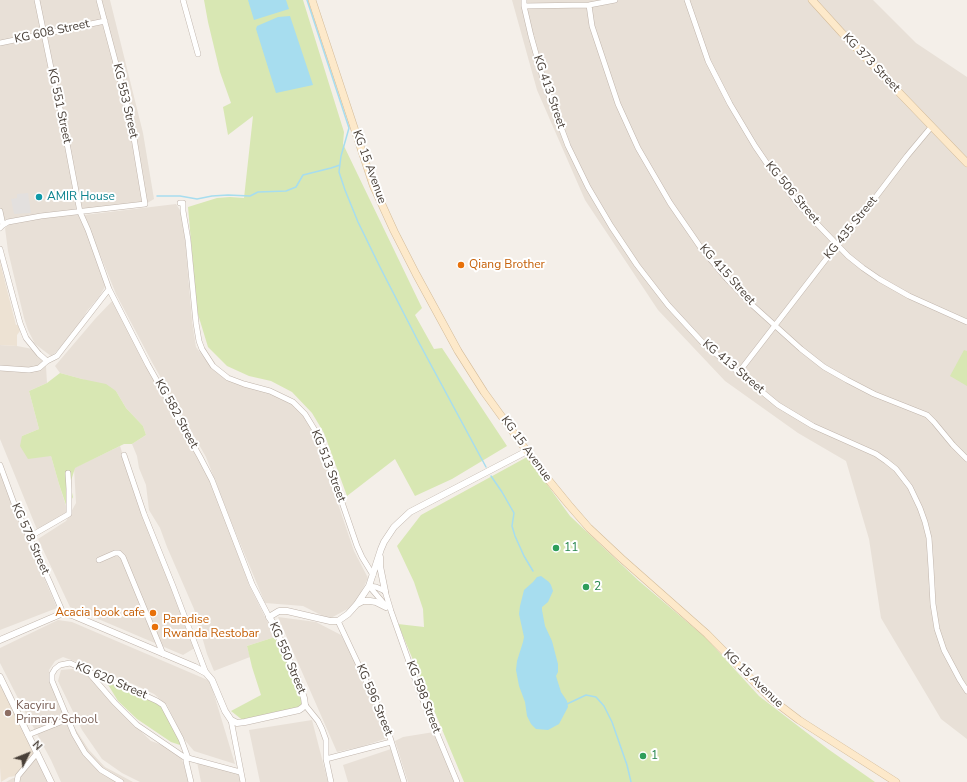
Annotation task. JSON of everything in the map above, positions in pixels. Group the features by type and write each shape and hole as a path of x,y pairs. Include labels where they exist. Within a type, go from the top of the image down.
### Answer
{"main road":[{"name":"KG 15 Avenue","path":"312,0 371,178 394,231 458,351 484,392 542,472 589,528 707,634 770,698 799,720 896,782"},
{"name":"KG 373 Street","path":"812,0 932,126"},
{"path":"932,126 967,163"}],"street":[{"name":"KG 551 Street","path":"37,0 50,68 62,117 80,212"},
{"name":"KG 553 Street","path":"80,212 145,204 131,120 99,0"},
{"path":"183,0 198,54"},
{"path":"524,3 589,5 615,0"},
{"name":"KG 506 Street","path":"687,0 708,61 730,104 755,146 799,205 837,246 863,268 885,283 909,296 967,322"},
{"name":"KG 413 Street","path":"524,3 531,36 544,82 568,146 588,186 611,226 637,265 668,305 703,343 778,405 813,426 876,454 896,469 910,487 920,508 929,538 933,604 937,629 944,650 967,691"},
{"name":"KG 415 Street","path":"589,5 592,26 618,104 638,148 670,203 701,248 727,279 750,303 801,349 824,366 847,380 874,394 927,415 967,459"},
{"name":"KG 608 Street","path":"0,43 105,21"},
{"name":"KG 435 Street","path":"739,372 932,126"},
{"name":"KG 513 Street","path":"180,203 183,203 196,322 202,349 213,366 228,378 270,391 293,402 304,414 316,432 323,447 357,546 373,575"},
{"path":"0,211 1,227"},
{"path":"1,227 8,222 41,216 80,212"},
{"name":"KG 582 Street","path":"80,212 109,289 148,365 212,480 252,584 269,617"},
{"path":"0,249 20,323 26,338 47,361"},
{"path":"0,368 29,370 39,368 47,361 57,356 109,289"},
{"path":"338,621 348,614 370,586 384,542 394,527 410,512 527,451"},
{"path":"124,455 144,514 206,673"},
{"name":"KG 578 Street","path":"0,465 15,506 63,613"},
{"path":"29,537 69,514 68,473"},
{"path":"381,549 380,566 385,591"},
{"path":"99,560 115,553 119,553 123,556 163,654"},
{"path":"370,586 385,591"},
{"name":"KG 598 Street","path":"370,586 388,609"},
{"name":"KG 598 Street","path":"385,591 388,609 420,694 457,782"},
{"path":"357,604 363,601 370,601 376,602 388,609"},
{"name":"KG 550 Street","path":"231,720 237,723 244,722 299,710 305,705 297,678 269,617 279,611 287,611 330,621 338,621"},
{"path":"0,640 63,613 72,615 200,669 212,680 225,711 231,720 243,782"},
{"name":"KG 596 Street","path":"338,621 377,704 392,742 404,782"},
{"name":"KG 620 Street","path":"68,719 52,681 54,669 60,665 70,663 157,701 163,705 181,739 188,758 186,761 191,782"},
{"path":"89,672 115,703 137,725 188,758 240,772"},
{"path":"0,677 51,782"},
{"path":"305,705 318,721 326,740 326,759 331,782"},
{"path":"28,735 68,719 74,734 85,753 101,770 121,782"},
{"path":"326,759 392,742"},
{"path":"17,782 18,776 37,753"}],"shaded area":[{"path":"0,0 110,0 143,133 154,199 144,205 66,215 80,215 106,285 99,297 87,311 76,331 51,356 35,344 24,318 8,251 5,228 10,223 0,231"},
{"path":"512,0 873,0 916,43 967,77 967,739 941,719 881,618 869,539 846,461 798,433 725,381 658,310 585,200 537,90"},
{"name":"AMIR House","path":"28,193 31,213 14,214 11,199 17,198 17,194"},
{"path":"176,204 182,213 192,321 196,347 208,363 231,381 284,399 307,415 321,445 334,492 354,551 368,578 355,605 329,619 303,606 265,603 206,457 153,364 116,294 84,215"},
{"path":"0,262 16,325 18,325 20,331 17,335 17,346 0,345"},
{"path":"115,298 143,355 197,447 249,585 275,637 247,646 250,657 214,671 207,654 194,609 160,528 149,510 146,485 132,444 146,435 143,426 126,408 116,391 60,373 55,366"},
{"path":"0,345 33,349 46,366 47,383 29,391 39,429 22,436 51,456 68,512 38,532 0,439"},
{"path":"120,446 136,497 198,646 183,655 70,607 38,539 66,521 76,503 74,468"},
{"path":"0,467 35,557 57,608 0,630"},
{"path":"278,617 316,622 341,635 383,713 391,737 360,747 337,752"},
{"path":"58,620 72,622 210,681 235,764 194,751 183,738 167,705 154,694 133,684 63,657 55,661 49,670 50,679 76,730 89,750 105,767 133,782 61,782 0,663 0,648"},
{"path":"85,669 97,678 110,699 151,741 165,746 182,759 189,782 140,782 122,773 102,759 82,730 58,681 61,670"},
{"name":"Kacyiru Primary School","path":"0,685 35,752 16,776 9,777 1,782 0,767"},
{"path":"312,720 328,782 260,782 249,730"},
{"path":"434,732 455,782 408,782 395,741 403,737"},
{"path":"391,749 401,782 348,782 343,765"},
{"path":"36,758 48,782 6,782 13,778 19,779"},
{"path":"197,762 239,774 241,782 201,782"}],"green space":[{"path":"204,0 303,0 344,132 343,144 422,308 415,315 434,349 442,348 507,446 452,479 415,496 395,459 347,496 324,433 312,413 292,392 271,381 249,376 227,366 208,347 197,311 188,207 217,198 244,198 253,116 228,135 223,107 231,103 220,72"},
{"path":"964,350 967,351 967,386 950,376"},
{"path":"60,373 106,384 116,391 126,408 143,426 146,435 132,444 124,444 75,468 70,484 73,497 67,508 51,456 28,459 20,446 22,436 39,429 29,391 47,383"},
{"path":"527,457 570,516 639,581 706,638 759,696 828,749 875,782 464,782 398,624 424,627 423,609 414,582 397,546 421,515"},
{"path":"275,637 277,643 286,648 307,702 302,711 245,722 231,711 261,695 247,646"},
{"path":"104,678 164,705 183,746 171,742 137,719 118,701"}],"water":[{"path":"248,0 286,0 289,9 254,20"},
{"path":"290,16 313,85 276,93 256,29 257,26 278,17"},
{"path":"541,576 549,582 553,591 548,602 542,607 542,610 545,626 552,641 558,664 558,672 556,676 561,692 567,701 568,707 559,724 548,730 536,729 531,724 527,716 525,702 519,686 516,670 524,637 519,614 524,590 537,577"}],"waterway":[{"path":"307,0 349,128 341,156 339,172 345,190 358,222 380,267 486,467"},
{"path":"157,196 180,196 197,199 228,195 250,196 258,192 286,191 296,187 303,175 340,165"},
{"path":"491,476 514,513 512,526 515,536 533,571"},
{"path":"567,704 586,695 596,697 604,706 612,722 627,765 631,782"}],"place":[{"name":"AMIR House","path":"39,197"},
{"name":"Qiang Brother","path":"461,265"},
{"name":"11","path":"556,548"},
{"name":"2","path":"586,587"},
{"name":"Acacia book cafe","path":"153,613"},
{"name":"Paradise Rwanda Restobar","path":"155,627"},
{"name":"Kacyiru Primary School","path":"8,713"},
{"name":"1","path":"643,756"}]}
